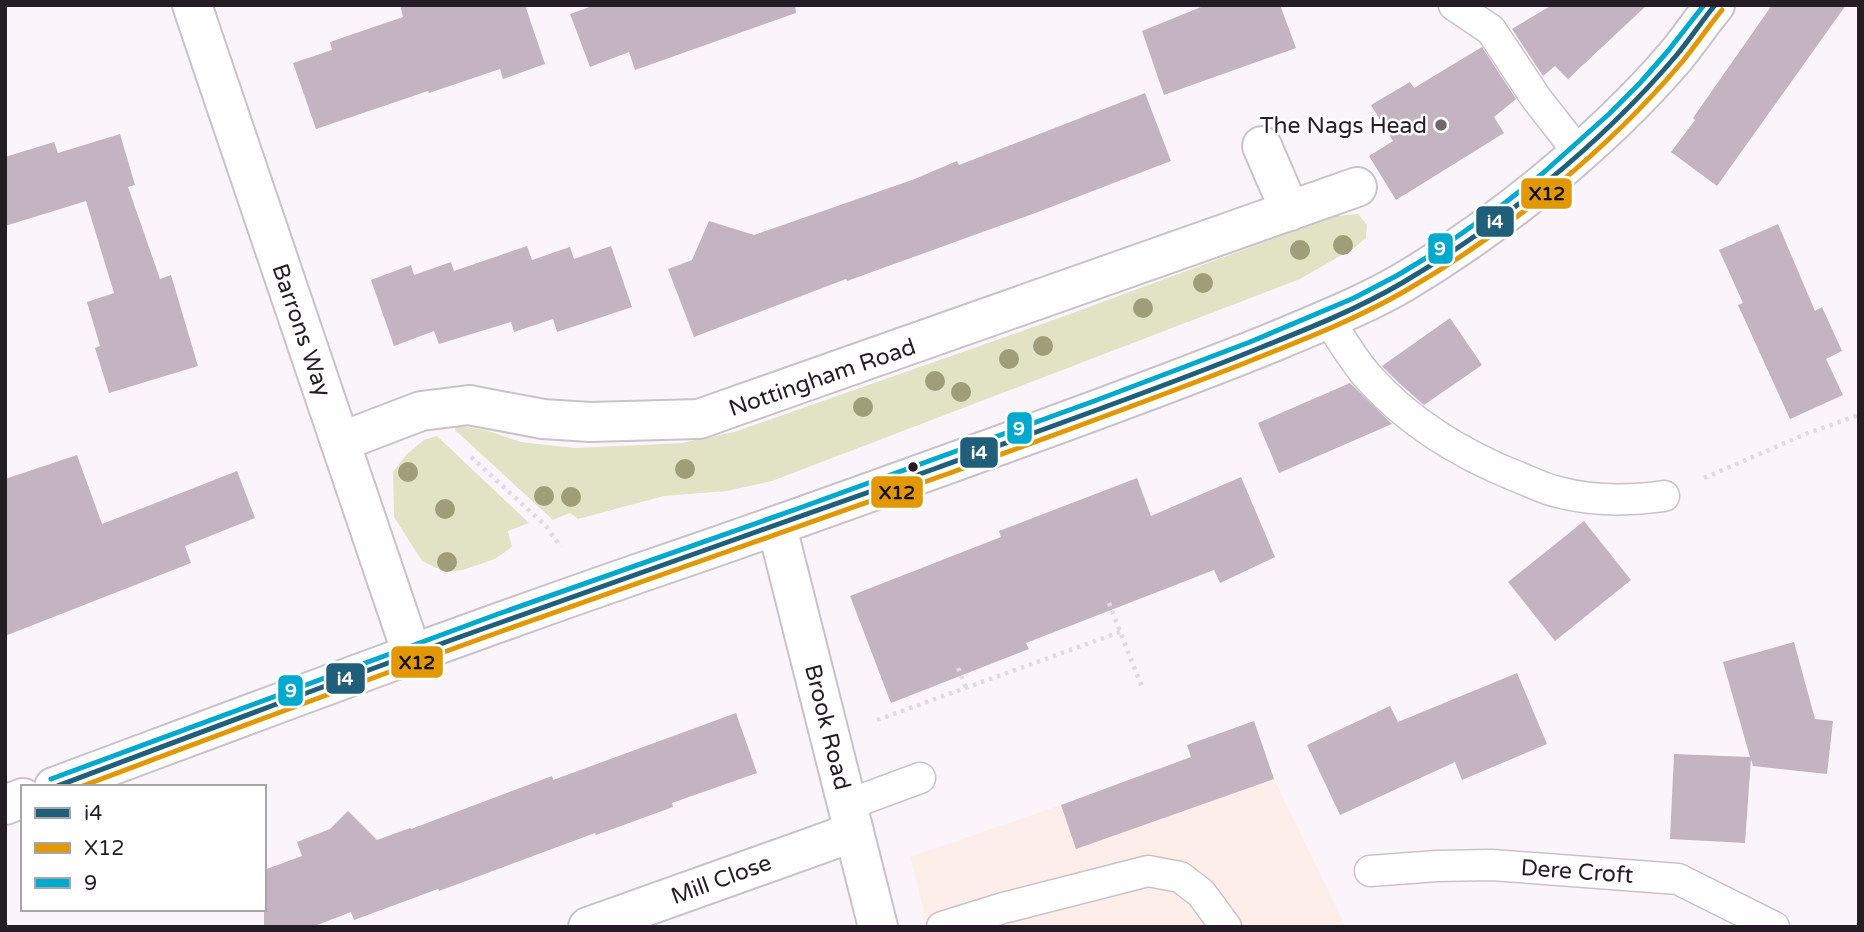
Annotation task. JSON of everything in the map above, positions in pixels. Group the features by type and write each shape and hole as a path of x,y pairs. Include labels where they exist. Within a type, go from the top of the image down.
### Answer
{"street":[{"name":"Barrons Way","path":"192,5 412,654"},
{"path":"59,785 412,654 777,527 1202,372 1328,319 1402,282 1461,245 1534,191 1579,153 1634,100 1666,66 1715,5"},
{"path":"1262,146 1290,211"},
{"name":"Nottingham Road","path":"340,442 421,411 469,405 543,419 590,422 699,419 1357,187"},
{"name":"Brook Road","path":"777,527 877,927"},
{"name":"Mill Close","path":"588,927 851,818"}],"lane":[{"path":"1454,5 1491,30 1536,97 1579,153"},
{"path":"1328,319 1354,358 1389,398 1436,436 1472,456 1556,492 1634,500 1664,496"},
{"path":"851,818 920,778"},
{"name":"Dere Croft","path":"1370,871 1492,865 1678,879 1774,927"},
{"path":"942,927 1003,908 1148,871 1180,877 1201,893 1226,927"}],"path":[{"path":"421,411 546,526 594,589"},
{"path":"1664,496 1808,433 1859,415"},
{"path":"1109,603 1143,690"},
{"path":"830,737 1120,632"},
{"path":"958,667 966,688"}],"shaded area":[{"path":"1254,721 1274,779 1346,927 928,927 910,857 1190,757 1187,745"}],"green space":[{"path":"1358,214 1367,225 1366,238 1354,248 1300,279 772,481 727,491 664,496 578,519 570,513 553,520 455,430 456,425 485,430 521,442 575,448 682,443 734,432 1059,318 1335,216"},
{"path":"437,436 529,523 508,531 512,547 495,559 463,570 445,572 422,561 394,517 393,472 407,454 424,440"}],"building":[{"path":"400,5 525,5 545,64 503,79 500,69 316,129 293,63 332,50 330,42 403,17"},
{"path":"595,5 795,5 796,13 635,70 629,52 590,67 570,14"},
{"path":"1206,5 1280,5 1296,48 1164,95 1142,31"},
{"path":"1552,5 1647,5 1568,79 1555,66 1543,76 1512,29"},
{"path":"1772,5 1846,5 1717,186 1671,152"},
{"name":"The Nags Head","path":"1482,47 1516,99 1494,117 1504,133 1396,200 1369,156 1393,141 1371,105 1410,82 1414,88"},
{"path":"1145,93 1171,161 694,337 668,269 692,260 709,221 754,235 912,180 957,161 959,165"},
{"path":"120,134 135,185 128,187 160,279 171,275 198,366 109,393 95,348 100,346 87,302 114,293 86,201 5,226 5,157 54,142 58,153"},
{"path":"1778,224 1815,311 1822,307 1842,351 1826,359 1843,395 1790,419 1738,305 1743,303 1719,250"},
{"path":"527,246 532,260 570,247 574,259 611,246 632,307 557,332 553,319 514,332 511,322 439,344 434,331 394,346 371,280 411,265 414,275 451,262 454,271"},
{"path":"1450,318 1482,365 1424,405 1382,366"},
{"path":"1350,383 1392,424 1279,473 1258,423"},
{"path":"77,455 102,524 237,471 255,518 185,546 191,563 5,636 5,479"},
{"path":"1241,477 1275,557 1220,583 1214,570 1026,643 1029,649 891,703 850,596 1001,537 999,531 1137,478 1151,516"},
{"path":"1584,521 1631,580 1555,641 1508,582"},
{"path":"1794,642 1815,719 1833,721 1827,774 1753,766 1751,759 1745,843 1670,839 1674,754 1750,757 1723,662"},
{"path":"1517,673 1547,744 1462,780 1455,762 1340,815 1307,745 1390,706 1398,722"},
{"path":"736,713 757,773 672,803 673,807 354,920 351,912 312,927 264,927 266,869 302,856 297,842 330,829 348,811 377,840 552,776 553,780"},
{"path":"1254,721 1274,779 1076,849 1061,805 1191,757 1187,745"}],"transit line":[{"name":"9","path":"51,779 498,614 1097,400 1250,342 1354,298 1434,253 1542,174 1640,83 1704,5"},
{"name":"i4","path":"60,785 390,662 1120,401 1275,342 1361,305 1440,260 1548,181 1646,90 1715,5"},
{"name":"X12","path":"85,785 452,649 1098,419 1327,330 1405,291 1443,268 1554,188 1653,95 1722,10"}],"place":[{"name":"The Nags Head","path":"1441,125"}]}
